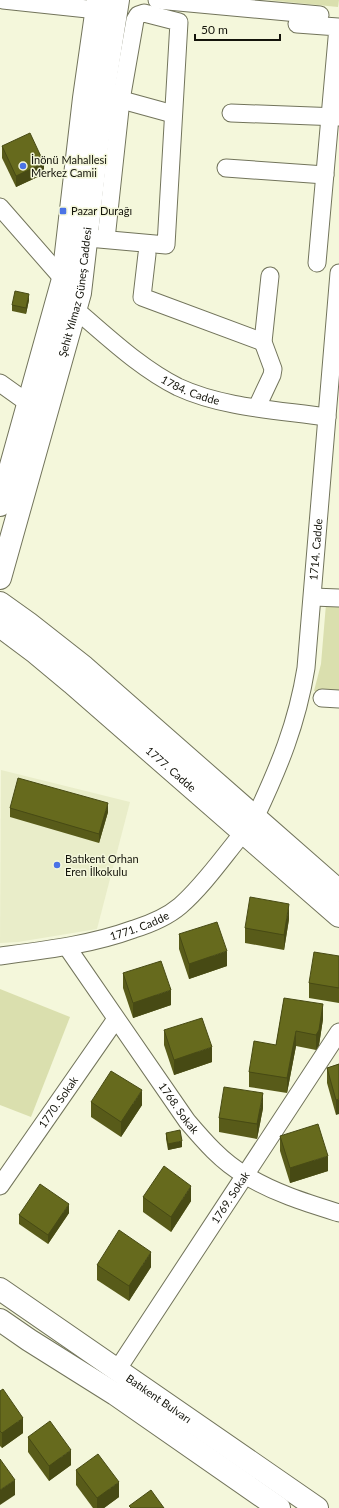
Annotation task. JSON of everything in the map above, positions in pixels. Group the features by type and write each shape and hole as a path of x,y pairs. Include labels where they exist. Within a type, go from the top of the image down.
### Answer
{"main road":[{"name":"Şehit Yılmaz Güneş Caddesi","path":"0,505 76,310 84,275 97,238 112,98 118,0"},
{"name":"Şehit Yılmaz Güneş Caddesi","path":"0,578 38,406 63,279 84,98 98,5"},
{"name":"1777. Cadde","path":"0,603 84,667 249,825 339,916"},
{"name":"1777. Cadde","path":"0,626 36,653 249,825 339,891"},
{"name":"Batıkent Bulvarı","path":"0,1289 317,1508"},
{"name":"Batıkent Bulvarı","path":"0,1320 115,1394 279,1508"},
{"path":"97,1356 104,1354 121,1364 186,1411 332,1508"},
{"path":"53,1355 76,1383 258,1508"}],"street":[{"path":"3,0 98,5"},
{"path":"157,0 339,16"},
{"path":"97,238 166,245 179,22 144,13 138,15 135,20 112,98 173,114"},
{"path":"297,24 338,27 334,117 325,175 317,263"},
{"path":"230,113 334,117"},
{"path":"226,168 325,175"},
{"path":"0,207 63,279"},
{"path":"147,254 142,297 262,342"},
{"name":"1714. Cadde","path":"249,825 288,742 302,696 313,597 327,417 334,393 339,274"},
{"path":"257,407 272,375 273,369 262,342 270,276"},
{"name":"1784. Cadde","path":"76,310 160,377 193,393 224,402 327,417"},
{"path":"0,383 38,406"},
{"path":"313,597 339,598"},
{"path":"322,698 339,699"},
{"name":"1771. Cadde","path":"0,956 67,948 125,933 163,917 178,907 191,895 249,825"},
{"name":"1768. Sokak","path":"67,948 187,1121 207,1144 245,1175 290,1197 339,1213"},
{"name":"1770. Sokak","path":"0,1186 116,1018"},
{"name":"1769. Sokak","path":"121,1364 339,1032"}],"shaded area":[{"path":"267,0 339,0 338,7"},
{"path":"326,604 339,605 339,693 314,691 321,664"},
{"name":"Batıkent Orhan Eren İlkokulu","path":"1,770 130,802 97,929 18,942 0,943"},
{"path":"0,989 70,1017 31,1117 0,1105"}],"building":[{"path":"30,133 44,163 16,176 2,146"},
{"path":"15,291 29,294 26,308 12,305"},
{"path":"18,778 108,803 99,834 10,808"},
{"path":"250,897 289,904 284,935 245,928"},
{"path":"217,922 227,951 189,964 179,934"},
{"path":"314,952 339,956 339,988 309,983"},
{"path":"161,961 171,990 133,1003 123,973"},
{"path":"284,998 323,1004 319,1030 316,1035 296,1031 287,1078 249,1072 254,1041 276,1045"},
{"path":"202,1018 212,1047 174,1060 164,1030"},
{"path":"339,1064 339,1099 336,1100 327,1068"},
{"path":"111,1071 142,1090 121,1122 91,1102"},
{"path":"224,1087 263,1093 257,1124 219,1118"},
{"path":"318,1124 328,1156 290,1168 280,1136"},
{"path":"180,1130 182,1141 168,1144 166,1133"},
{"path":"164,1166 191,1186 171,1217 143,1197"},
{"path":"40,1184 69,1204 48,1235 19,1215"},
{"path":"119,1230 151,1252 129,1286 97,1265"},
{"path":"3,1389 23,1418 2,1433 0,1431 0,1391"},
{"path":"50,1421 71,1450 49,1466 28,1437"},
{"path":"98,1454 119,1482 97,1498 76,1470"},
{"path":"0,1459 15,1480 0,1490"},
{"path":"151,1490 164,1508 131,1508 129,1506"}],"place":[{"name":"İnönü Mahallesi Merkez Camii","path":"23,166"},
{"name":"Pazar Durağı","path":"63,211"},
{"name":"Batıkent Orhan Eren İlkokulu","path":"57,865"}]}
